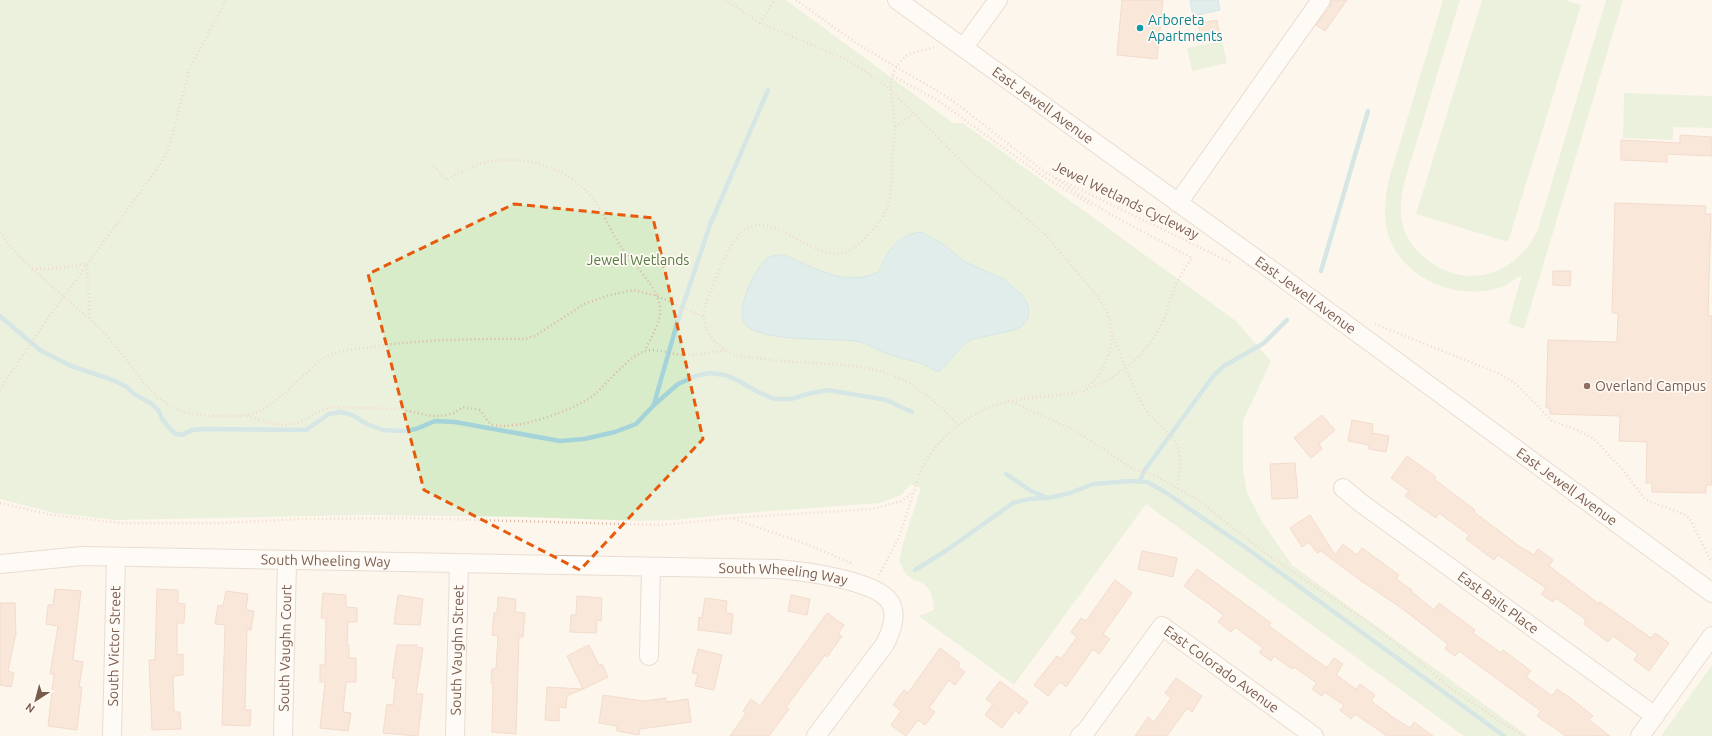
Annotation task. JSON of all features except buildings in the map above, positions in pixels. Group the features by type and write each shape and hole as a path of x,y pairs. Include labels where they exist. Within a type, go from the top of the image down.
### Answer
{"street":[{"name":"East Jewell Avenue","path":"897,0 1712,593"},
{"path":"964,48 998,0"},
{"path":"1178,203 1321,0"},
{"name":"East Bails Place","path":"1343,488 1367,508 1655,716"},
{"name":"South Wheeling Way","path":"0,564 82,556 791,570 835,578 874,579 884,596 890,602 893,610 893,620 889,636 885,644 816,736"},
{"name":"South Victor Street","path":"112,736 116,557"},
{"name":"South Vaughn Court","path":"283,736 287,561"},
{"name":"South Vaughn Street","path":"455,736 459,563"},
{"path":"649,656 652,567"},
{"name":"East Colorado Avenue","path":"1080,736 1086,731 1162,626 1308,734"},
{"path":"1640,736 1712,636"}],"path":[{"path":"0,389 46,321 162,162 170,145 189,70 226,0"},
{"path":"726,0 760,23 845,59 864,70 889,88 970,170 1052,242 1106,309 1112,335 1125,370 1146,410 1172,438 1178,448 1180,459 1178,487"},
{"path":"760,23 775,0"},
{"name":"Jewel Wetlands Cycleway","path":"796,0 856,44 949,98 1046,173 1232,262"},
{"path":"938,46 929,50 908,54 897,67 889,88 894,109 895,128 892,166 892,193 886,211 881,220 863,240 853,248 835,254 814,248 770,226 760,225 750,227 736,238 728,252 715,280 704,317 709,334 719,346 734,354 794,363 845,365 889,374 907,382 925,393 943,408 958,425"},
{"path":"874,579 899,537 913,492 926,460 940,441 958,425 984,410 997,405 1084,391 1098,386 1125,370 1135,362 1152,341 1164,319 1178,280 1192,258 1044,177 956,113 920,90 893,76"},
{"path":"895,128 915,113"},
{"path":"434,166 446,180 473,166 488,162 517,159 544,166 571,178 590,195 604,216 612,234 657,296 660,306 660,313 645,351"},
{"path":"1046,173 1108,213"},
{"path":"0,232 12,250 105,334 150,387 167,404 178,410 197,415 245,415 263,410 321,361 332,354 385,344 457,339 525,339 535,336 584,304 596,299 634,290 672,301 704,317"},
{"path":"31,268 49,269 87,264"},
{"path":"87,264 90,319"},
{"path":"1372,323 1510,379 1552,421 1558,425 1580,431 1594,439 1622,469 1645,499 1684,514 1690,519 1712,563"},
{"path":"1084,391 1095,381 1106,364 1110,352 1112,335"},
{"path":"245,415 278,425 284,425 300,421 326,408 334,407 399,409 432,416 442,416 454,413 463,407 480,410 485,419 494,425 501,426 528,422 557,414 583,402 593,396 633,358 645,351 654,350 683,355 725,350"},
{"path":"1012,402 1074,430 1133,469 1156,476 1178,487 1195,498 1268,555 1366,620 1415,658 1450,688 1523,736"},
{"path":"0,503 52,515 121,523 222,523 300,519 406,518 661,525 732,518 872,509 902,501 913,492"},
{"path":"732,518 806,544 855,565"}],"highlighted area":[{"path":"514,204 653,218 703,439 580,570 424,490 368,274"}],"green space":[{"name":"Jewell Wetlands","path":"0,0 786,0 953,123 963,123 1236,321 1271,361 1243,421 1243,470 1247,493 1264,525 1292,565 1528,736 1464,736 1146,504 1014,685 919,616 934,610 930,591 925,585 907,575 899,562 903,543 921,488 911,484 901,495 880,503 674,520 641,521 525,517 363,515 116,520 55,513 0,499"},
{"path":"1443,0 1460,0 1404,183 1401,200 1401,218 1407,237 1425,258 1441,268 1457,274 1473,276 1489,274 1518,258 1529,245 1538,229 1606,0 1623,0 1524,329 1508,323 1522,275 1499,288 1479,292 1446,288 1431,282 1416,273 1404,262 1395,249 1386,227 1385,206 1389,179"},
{"path":"1482,0 1565,0 1581,5 1508,242 1416,214"},
{"path":"1222,41 1227,63 1192,71 1187,48"},
{"path":"1624,93 1712,96 1712,128 1673,127 1673,140 1623,138"},
{"path":"1712,665 1712,736 1661,736"}],"water":[{"path":"1218,0 1220,10 1193,16 1190,1"},
{"path":"921,232 943,244 965,262 1005,280 1024,297 1029,313 1027,320 1022,326 1014,330 973,339 964,344 941,370 936,371 925,365 888,354 867,344 843,340 768,335 747,326 743,320 742,311 747,290 763,262 769,257 784,255 830,274 854,278 878,272 890,250 897,242 906,236"}],"waterway":[{"path":"654,404 678,320 710,225 768,90"},
{"path":"1321,271 1368,111"},
{"path":"0,316 40,350 69,365 115,381 127,387 134,394 152,404 159,411 162,419 174,433 182,435 192,430 205,429 306,430 329,414 341,412 352,415 367,424 383,430 404,431 416,429 435,421 455,422 560,441 584,439 615,432 636,424 654,405 678,384 696,376 709,373 725,375 775,399 791,399 828,390 886,400 912,412"},
{"path":"1140,481 1144,471 1214,375 1224,366 1264,343 1287,320"},
{"path":"1006,474 1031,491 1048,498 1070,493 1093,484 1130,481 1147,482 1165,492 1245,547 1504,736"},
{"path":"915,570 947,550 1013,503 1029,499 1046,498"}],"place":[{"name":"Arboreta Apartments","path":"1140,28"},
{"name":"Overland Campus","path":"1587,386"}]}
